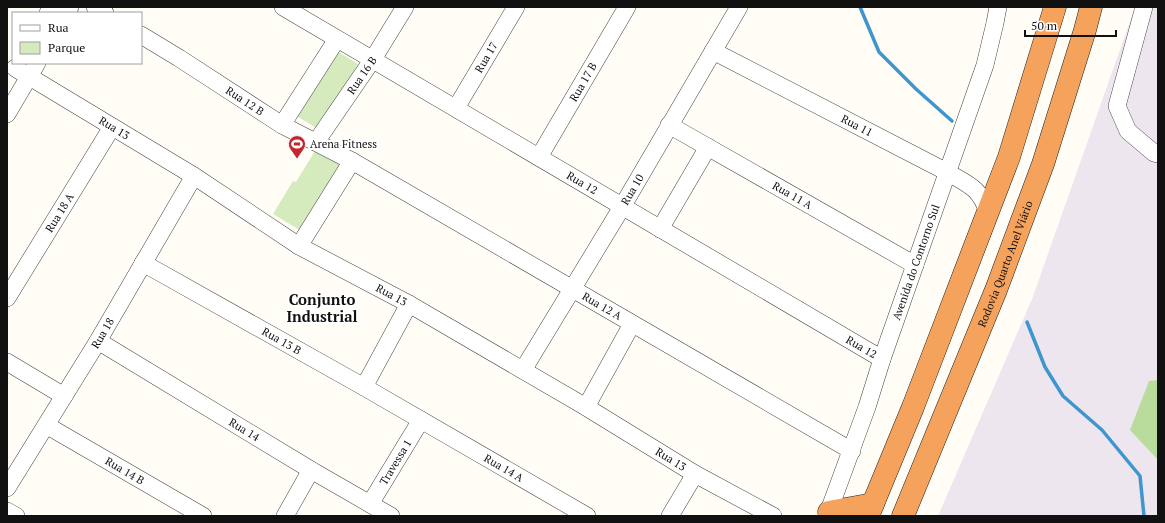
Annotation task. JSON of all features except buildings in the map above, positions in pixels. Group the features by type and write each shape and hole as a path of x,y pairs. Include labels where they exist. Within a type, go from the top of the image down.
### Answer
{"highway":[{"path":"828,514 871,510 1009,157 1055,7"},
{"name":"Rodovia Quarto Anel Viário","path":"906,507 996,290 1043,164 1091,7"},
{"path":"964,275 968,284 977,291 986,292 996,290"},
{"path":"899,438 904,441 911,457 912,466 906,507"}],"street":[{"name":"Rua 16 B","path":"316,142 373,59 405,7"},
{"name":"Rua 17","path":"456,108 516,7"},
{"name":"Rua 17 B","path":"539,157 627,7"},
{"name":"Rua 10","path":"522,370 622,207 740,7"},
{"name":"Avenida do Contorno Sul","path":"828,514 852,451 882,359 985,64 998,7"},
{"path":"1144,7 1117,106 1128,131 1154,153 1158,154"},
{"name":"Rua 12","path":"290,9 337,39 882,359"},
{"name":"Rua 12 B","path":"142,36 180,58 282,125 352,161"},
{"path":"282,125 337,39"},
{"name":"Rua 11","path":"713,51 947,172 975,188 984,200 988,212"},
{"path":"7,114 21,71"},
{"name":"Rua 13","path":"21,71 194,176 300,246 409,304 586,406 695,474 773,516"},
{"name":"Rua 11 A","path":"669,125 915,265"},
{"name":"Rua 18 A","path":"7,298 112,127"},
{"path":"660,229 708,147"},
{"path":"300,246 352,161"},
{"name":"Rua 12 A","path":"352,161 572,290 852,451"},
{"name":"Rua 18","path":"7,488 98,341 194,176"},
{"name":"Rua 13 B","path":"143,262 421,420"},
{"path":"364,387 409,304"},
{"path":"586,406 632,324"},
{"name":"Rua 14","path":"98,341 311,470 391,516"},
{"path":"7,362 64,396"},
{"name":"Travessa 1","path":"370,504 421,420"},
{"name":"Rua 14 A","path":"421,420 587,516"},
{"name":"Rua 14 B","path":"46,425 203,516"},
{"path":"285,516 311,470"},
{"path":"670,516 695,474"},
{"path":"7,511 16,516"}],"shaded area":[{"path":"1135,7 1158,7 1158,516 938,516 1032,299"}],"green space":[{"path":"337,51 358,64 320,130 298,117"},
{"path":"318,146 345,162 303,232 273,214 293,181 296,182"},
{"path":"1158,380 1158,460 1130,430 1149,381"}],"waterway":[{"path":"860,7 879,52 916,89 952,121"},
{"path":"1027,322 1045,367 1063,396 1102,430 1140,476 1144,516"}],"place":[{"name":"Arena Fitness","path":"297,159"}],"district":[{"name":"Conjunto Industrial","path":"322,308"}]}
